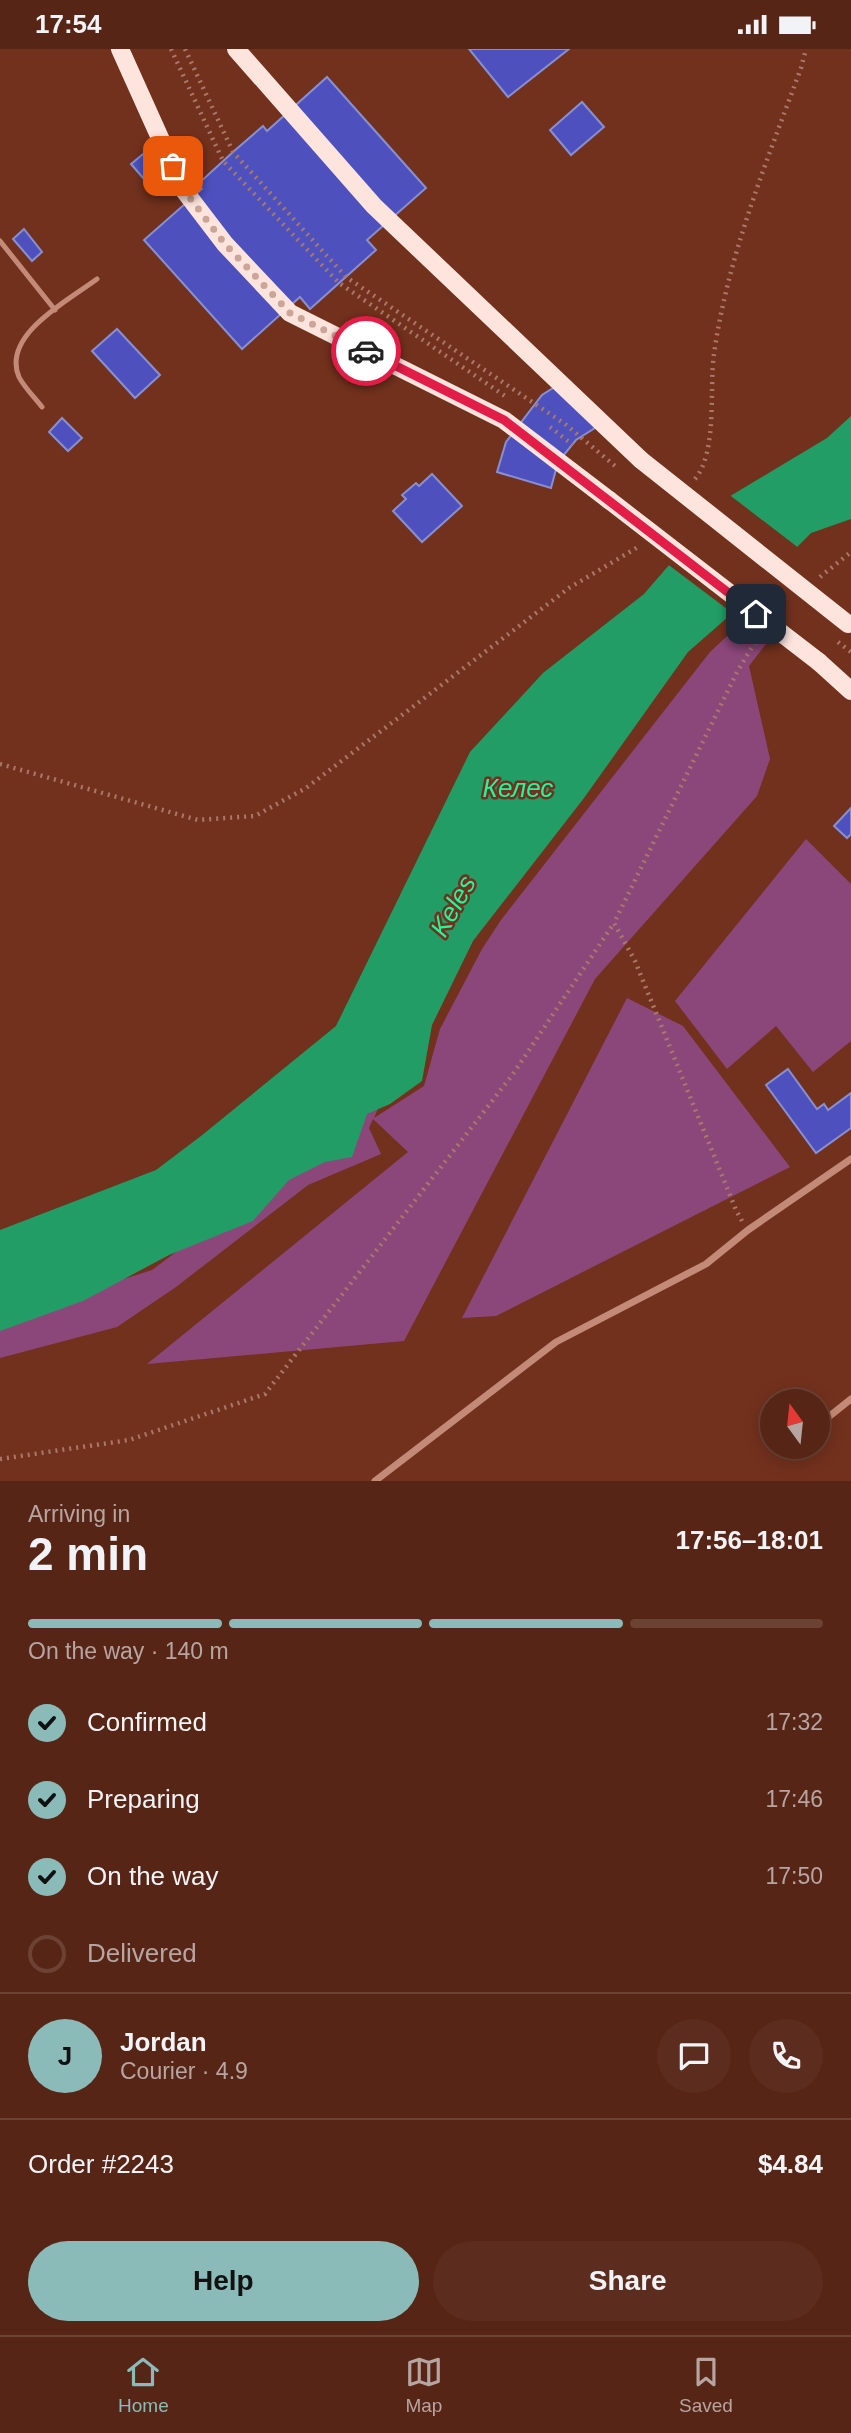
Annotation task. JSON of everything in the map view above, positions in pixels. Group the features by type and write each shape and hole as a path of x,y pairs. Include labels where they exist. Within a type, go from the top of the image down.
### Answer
{"main road":[{"path":"120,49 183,189 225,244 290,313 504,420 819,662 851,691"},
{"path":"236,49 374,206 641,460 849,625"}],"street":[{"path":"375,1481 556,1342 706,1263 748,1230 851,1159"},
{"path":"830,1416 851,1399"}],"lane":[{"path":"0,241 55,310"},
{"path":"42,407 20,379 15,364 18,347 32,327 97,279"}],"path":[{"path":"171,49 223,161 339,283 512,401"},
{"path":"184,49 233,152 346,277 565,423 617,468"},
{"path":"700,473 713,414 713,356 723,301 749,208 806,49"},
{"path":"547,425 580,450"},
{"path":"0,764 198,820 255,816 306,788 569,588 642,544"},
{"path":"827,570 851,552"},
{"path":"0,1459 130,1440 265,1394 513,1074 614,923 738,670 760,634"},
{"path":"835,640 851,652"},
{"path":"614,923 635,961 736,1210 748,1230"}],"shaded area":[{"path":"740,624 766,644 749,666 770,759 757,796 595,979 404,1341 147,1364 408,1152 373,1119 369,1128 381,1154 308,1185 176,1287 117,1327 0,1358 0,1319 152,1270 308,1153 387,1087 374,1118 424,1086 440,1029 482,949 501,920 710,652"},
{"path":"806,839 851,884 851,1041 813,1072 776,1026 727,1069 675,1001"},
{"path":"627,998 683,1026 790,1167 496,1316 462,1318"}],"water":[{"name":"Келес","path":"851,416 851,519 811,533 728,617 688,652 584,798 473,941 432,1025 422,1081 390,1104 367,1114 352,1157 325,1162 289,1180 253,1221 169,1255 83,1301 0,1331 0,1230 156,1170 336,1026 470,752 543,673 644,594 727,498 827,438"}],"pier":[{"path":"727,493 800,549 735,615 666,563"}],"building":[{"path":"469,49 569,49 508,97"},
{"path":"327,77 426,188 367,240 376,250 310,309 300,297 242,349 144,240 202,189 198,184 233,152 263,126 267,131"},
{"path":"582,102 604,127 571,155 550,130"},
{"path":"143,154 162,174 150,186 131,164"},
{"path":"24,229 42,252 32,261 13,239"},
{"path":"117,329 160,375 135,398 92,351"},
{"path":"566,380 595,428 576,440 558,462 551,488 497,472 506,442 542,395"},
{"path":"62,418 82,438 68,451 49,432"},
{"path":"432,474 462,506 422,542 393,511 406,499 402,495 416,483 419,486"},
{"path":"851,808 851,834 847,838 834,826"},
{"path":"788,1069 817,1109 824,1104 828,1110 851,1093 851,1128 816,1153 766,1085"}],"way so far":[{"path":"173,166 183,189 225,244 290,313 366,351"}],"route":[{"path":"366,351 504,420 756,614"}],"water label":[{"name":"Keles","path":"453,906"}]}
